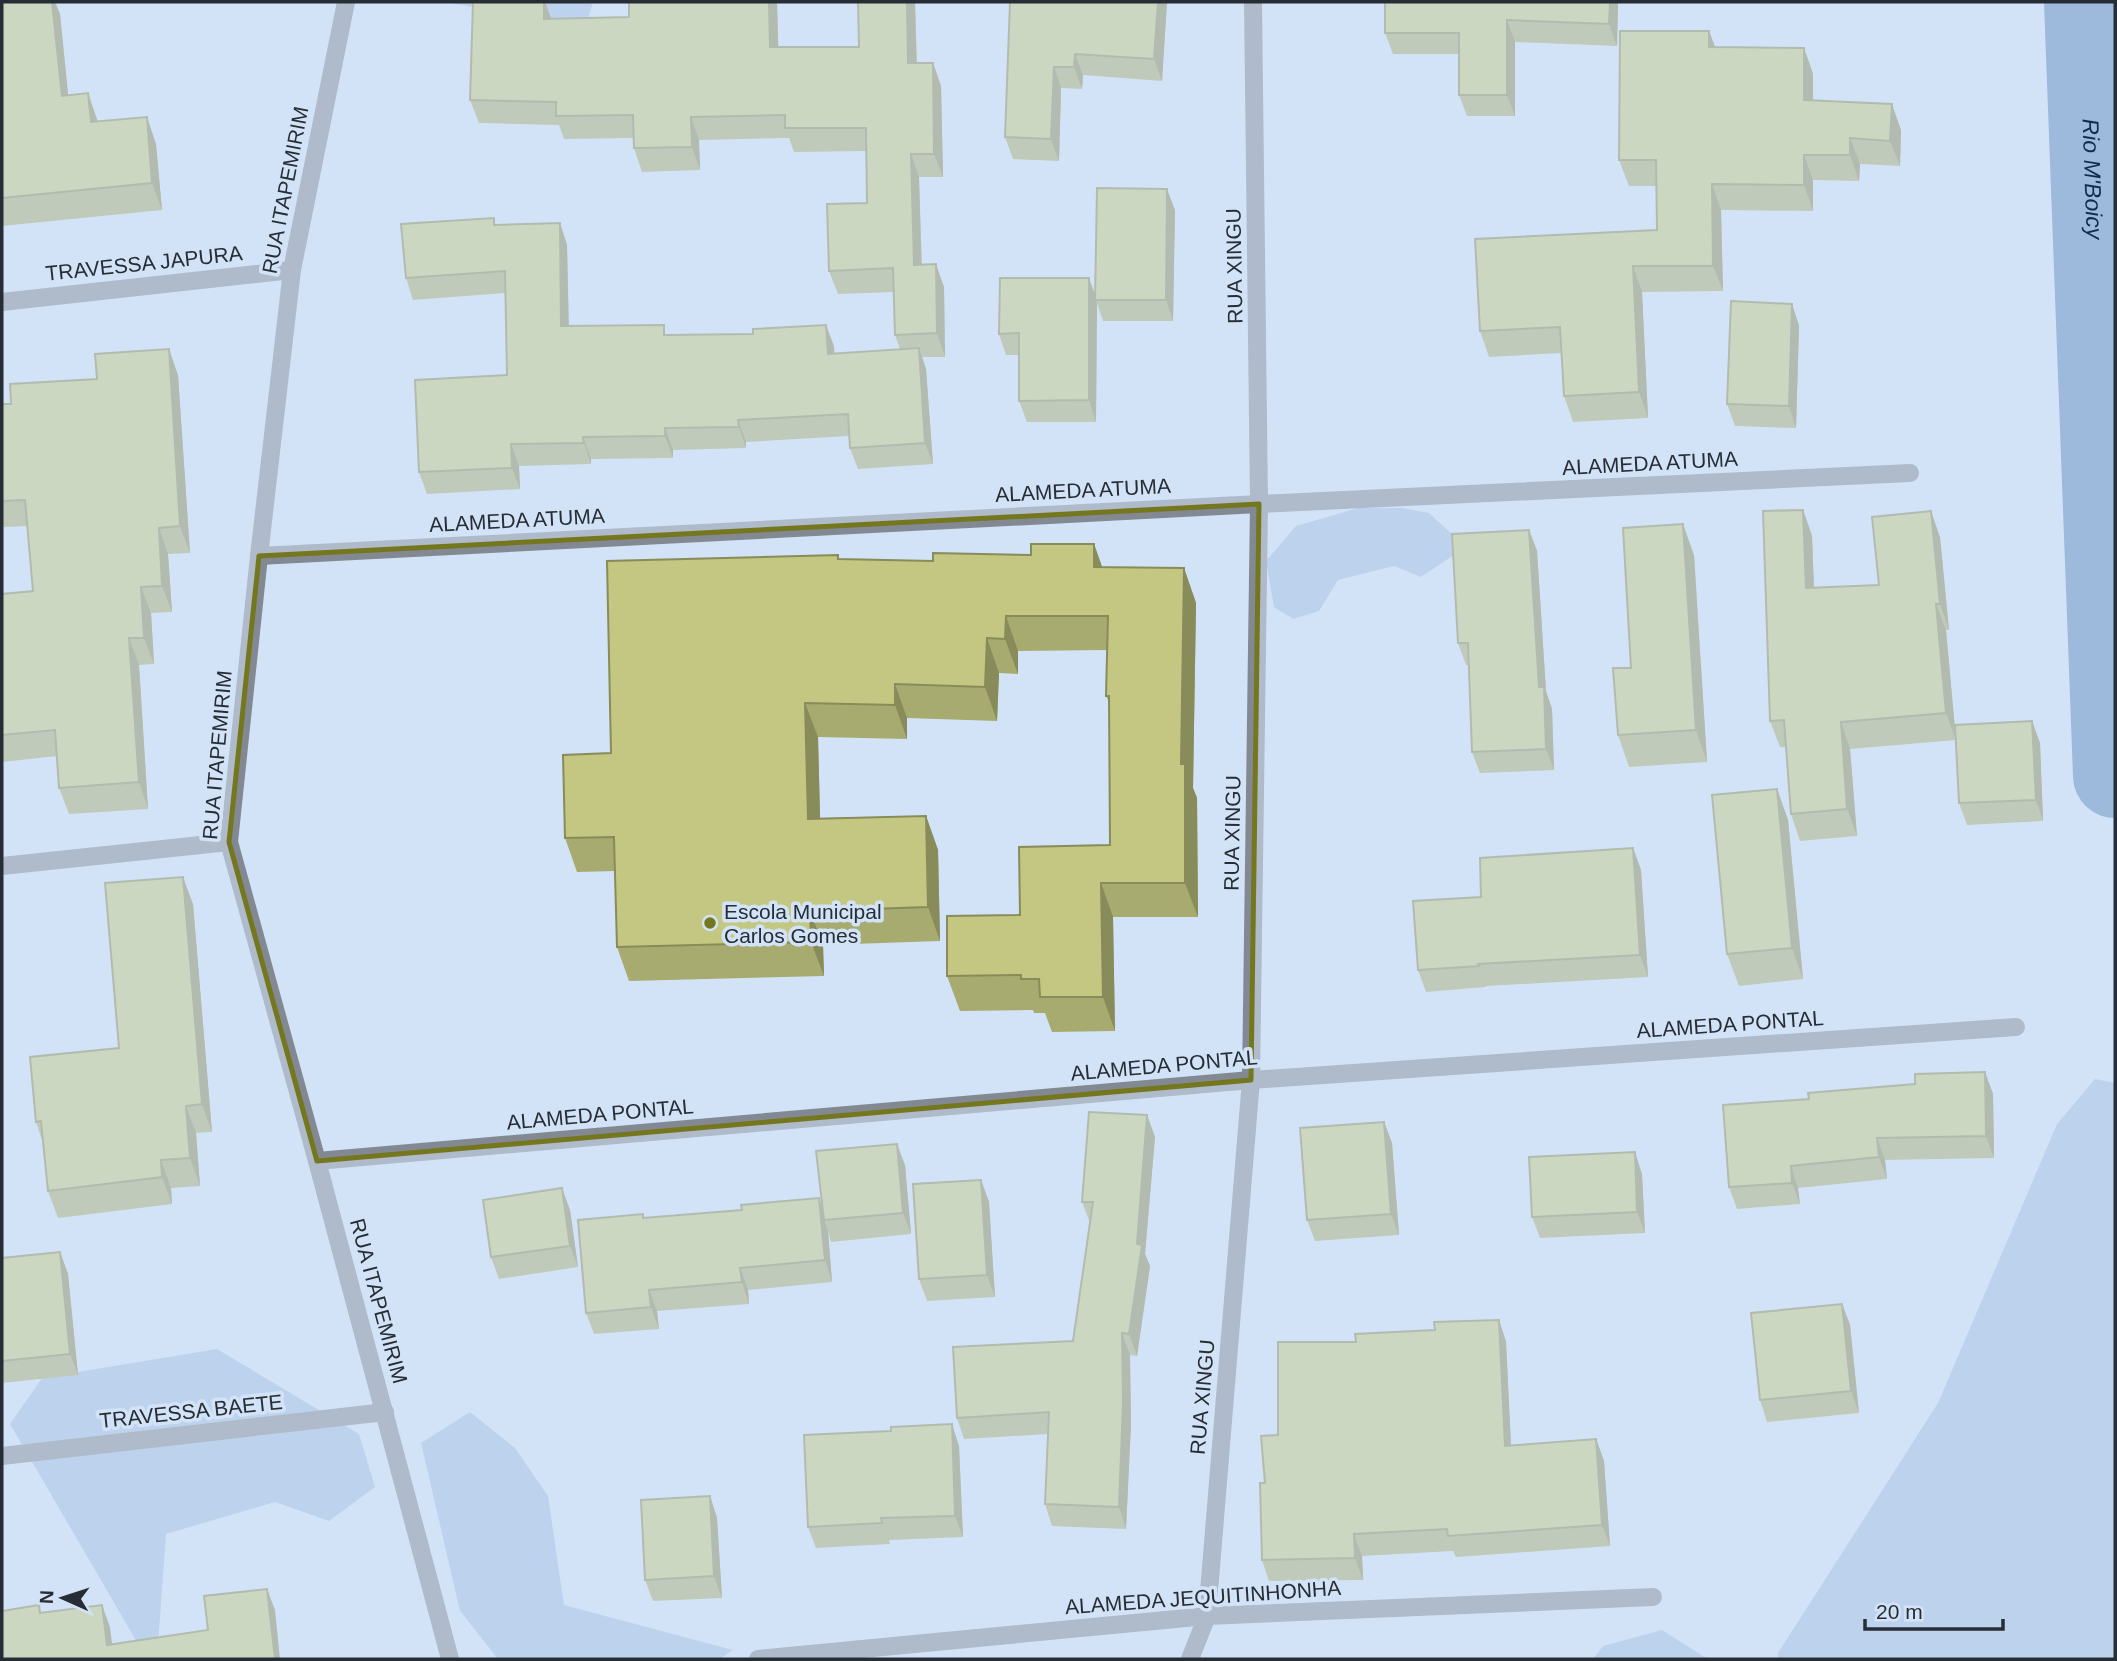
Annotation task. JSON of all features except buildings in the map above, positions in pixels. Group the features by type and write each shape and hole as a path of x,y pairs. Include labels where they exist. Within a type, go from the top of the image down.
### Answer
{"street":[{"name":"RUA ITAPEMIRIM","path":"346,2 292,270 229,842 450,1659"},
{"name":"RUA XINGU","path":"1190,1659 1207,1616 1251,1080 1259,504 1254,2"},
{"name":"TRAVESSA JAPURA","path":"2,302 292,270"},
{"name":"ALAMEDA ATUMA","path":"259,556 1910,473"},
{"path":"2,866 229,842"},
{"name":"ALAMEDA PONTAL","path":"317,1161 1251,1080 2016,1027"},
{"name":"TRAVESSA BAETE","path":"2,1456 385,1412"},
{"name":"ALAMEDA JEQUITINHONHA","path":"758,1659 1207,1616 1653,1597"}],"highlighted area":[{"path":"1259,504 1251,1080 317,1161 229,842 259,556"}],"shaded area":[{"path":"445,2 593,2 587,23 534,18"},
{"path":"1358,508 1402,508 1429,513 1466,547 1421,577 1394,566 1338,580 1319,611 1293,619 1274,607 1266,561 1296,526"},
{"path":"2095,1079 2115,1083 2115,1659 1778,1659 1778,1653 1938,1403 2057,1124"},
{"path":"217,1349 359,1434 375,1487 329,1521 275,1502 166,1534 158,1645 141,1649 10,1424 42,1378"},
{"path":"470,1412 515,1448 548,1496 564,1605 733,1650 720,1659 498,1659 460,1611 421,1443"},
{"path":"1662,1630 1708,1659 1593,1659 1603,1646"}],"waterway":[{"name":"Rio M'Boicy","path":"2086,2 2115,776"}],"place":[{"name":"Escola Municipal Carlos Gomes","path":"710,923"}]}
